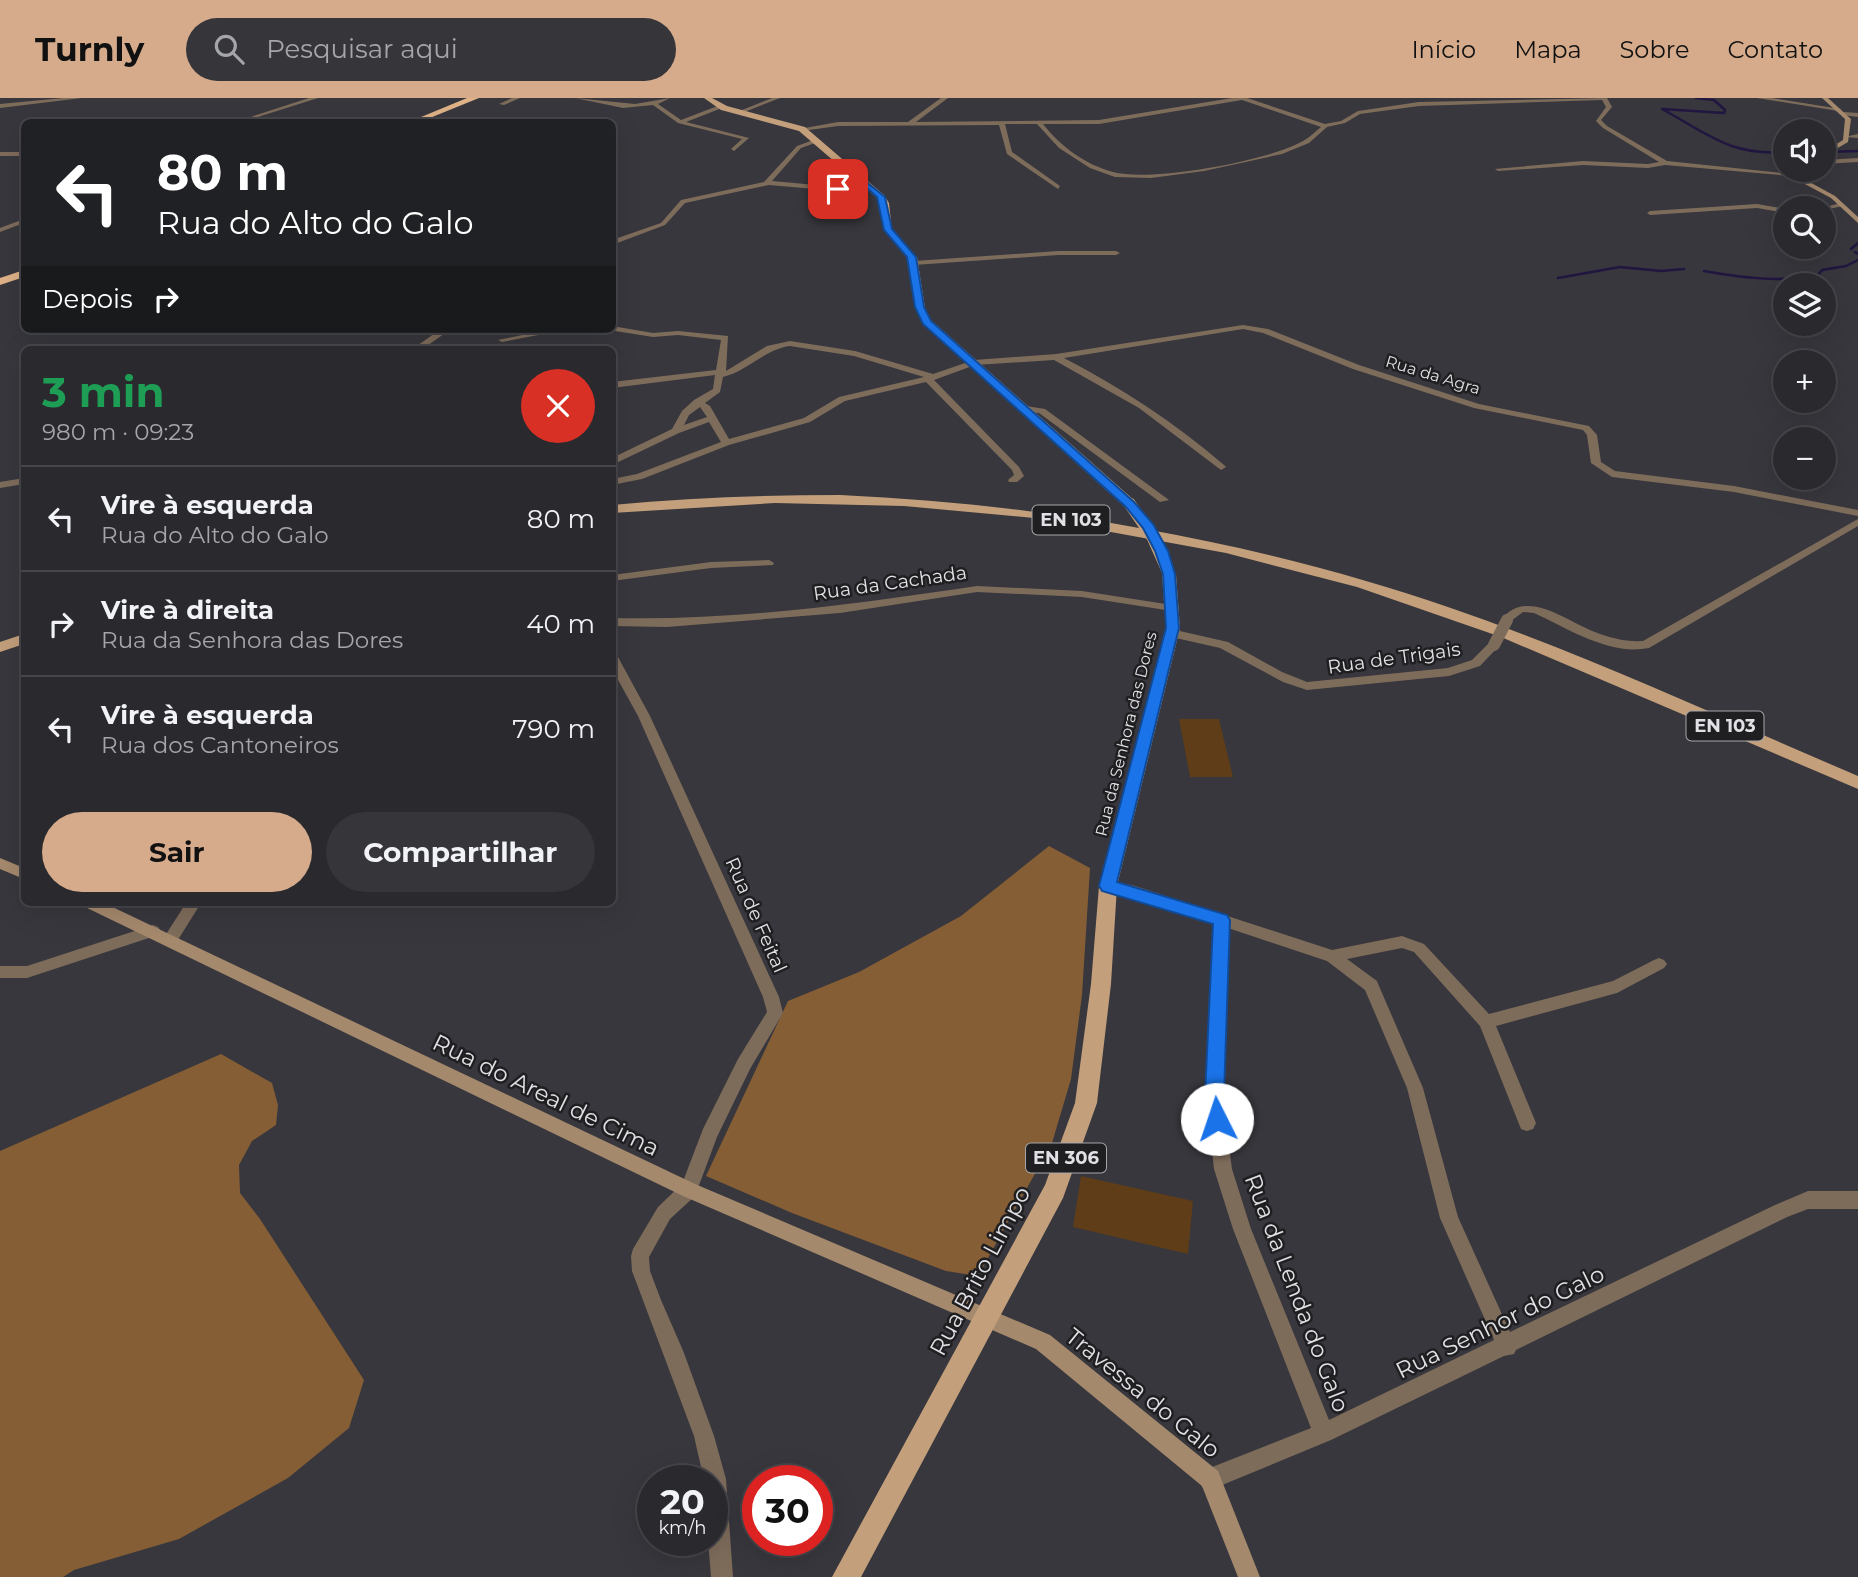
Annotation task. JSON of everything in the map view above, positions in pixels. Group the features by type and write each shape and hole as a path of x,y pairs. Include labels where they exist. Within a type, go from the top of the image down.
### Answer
{"highway":[{"path":"421,119 475,98"},
{"path":"436,119 490,98"},
{"path":"0,274 21,267"},
{"path":"0,282 21,274"}],"main road":[{"name":"Rua da Senhora das Dores","path":"707,98 720,107 802,129 864,182 885,203 888,230 909,251 914,263 920,307 927,322 1130,505 1149,527 1169,574 1171,633 1108,886"},
{"path":"1825,98 1848,119 1846,141 1836,147"},
{"path":"1809,182 1833,197 1858,221"},
{"name":"EN 103","path":"616,509 777,499 947,506 1095,523 1290,565 1436,609 1592,668 1858,783"},
{"path":"0,635 21,628"},
{"path":"0,646 21,640"},
{"path":"0,863 21,873"},
{"name":"Rua Brito Limpo","path":"846,1577 1055,1190 1086,1103 1101,984 1108,886"},
{"name":"Rua do Areal de Cima","path":"97,906 171,939 689,1190 988,1317"},
{"name":"Travessa do Galo","path":"988,1317 1043,1342 1210,1479 1249,1577"}],"street":[{"path":"0,106 79,98"},
{"path":"248,119 315,98"},
{"path":"502,104 517,98"},
{"path":"578,98 622,106 655,104 667,98"},
{"path":"740,112 777,98"},
{"path":"908,124 945,98"},
{"path":"802,129 838,124 1100,122 1242,98 1325,126"},
{"path":"1037,121 1054,143 1062,148 1094,167 1127,177 1179,173 1276,153 1310,139 1325,126 1343,122 1358,113 1419,104 1603,98 1609,107 1601,111 1598,120 1605,127 1665,163"},
{"path":"1760,98 1838,108"},
{"path":"1572,99 1591,107"},
{"path":"655,104 680,122 746,138 734,149"},
{"path":"680,122 720,107"},
{"path":"1844,114 1858,115"},
{"path":"1001,121 1009,153 1058,187"},
{"path":"1847,136 1858,136"},
{"path":"767,183 799,147 816,141"},
{"path":"0,154 21,154"},
{"path":"1836,161 1858,160"},
{"path":"1498,169 1583,163 1648,166 1665,163 1773,171"},
{"path":"616,242 663,225 683,201 767,183 838,189 864,182"},
{"path":"1836,206 1841,205"},
{"path":"1650,212 1757,206 1773,209"},
{"path":"0,230 21,222"},
{"path":"914,263 1058,253 1115,253"},
{"name":"Rua da Agra","path":"616,481 639,477 726,443 807,420 842,399 930,378 974,363 1056,357 1221,328 1254,329 1356,367 1476,406 1586,428 1592,435 1596,463 1612,474 1734,489 1858,513"},
{"path":"616,329 653,335 725,338 722,374 717,390 697,402 685,414 676,431"},
{"path":"421,346 441,333"},
{"path":"500,333 505,346"},
{"path":"502,340 543,333"},
{"path":"616,384 666,380 711,371 722,374 739,370 776,346 789,344 844,353 930,378 1016,469 1019,476 1013,480"},
{"path":"1056,357 1095,376 1141,406 1194,443 1221,467"},
{"path":"616,374 634,381"},
{"path":"697,402 705,406 726,443"},
{"path":"1026,409 1042,411 1164,500"},
{"path":"616,460 676,431 712,418"},
{"path":"0,485 21,482"},
{"name":"Rua de Trigais","path":"1171,633 1222,644 1292,682 1307,685 1450,672 1476,663 1494,645 1514,611 1524,607 1611,642 1629,647 1645,645 1858,522"},
{"path":"616,577 711,565 769,563"},
{"name":"Rua da Cachada","path":"616,622 667,623 840,610 976,589 1082,594 1172,608"},
{"name":"Rua de Feital","path":"616,665 689,811 771,997 775,1013 721,1112 689,1190"},
{"path":"1108,886 1135,892 1332,956 1371,986 1415,1088 1449,1217 1507,1347"},
{"path":"171,939 192,906"},
{"name":"Rua da Lenda do Galo","path":"1221,920 1214,1095 1223,1169 1242,1229 1324,1433"},
{"path":"0,972 27,972 153,931"},
{"path":"1332,956 1402,942 1419,948 1486,1022 1527,1123"},
{"path":"1486,1022 1617,986 1659,964"},
{"path":"689,1190 664,1213 640,1256 641,1272 704,1436 715,1479 722,1577"},
{"name":"Rua Senhor do Galo","path":"1210,1479 1324,1433 1808,1200 1858,1200"}],"shaded area":[{"path":"1179,719 1219,719 1233,777 1190,777"},
{"path":"1049,846 1090,868 1082,995 1071,1079 1052,1143 978,1276 946,1271 792,1213 706,1176 788,1001 859,972 961,916"},
{"path":"221,1054 272,1083 278,1105 276,1125 252,1141 239,1165 240,1193 260,1219 364,1380 349,1428 288,1478 179,1539 74,1570 63,1577 0,1577 0,1151"},
{"path":"1081,1176 1193,1201 1188,1254 1073,1227"}],"waterway":[{"path":"1696,98 1714,100 1725,110 1724,113 1662,109 1734,147 1773,152"},
{"path":"1836,152 1858,151"},
{"path":"1851,249 1858,243"},
{"path":"1704,271 1760,278 1803,278 1817,276 1822,270 1846,266 1858,260"},
{"path":"1558,278 1620,267 1661,271 1684,269"}],"route":[{"path":"838,189 864,182 881,197 885,203 888,230 912,257 920,307 927,322 1130,505 1149,527 1161,551 1169,574 1173,628 1108,886 1221,920 1214,1095 1217,1119"}]}
